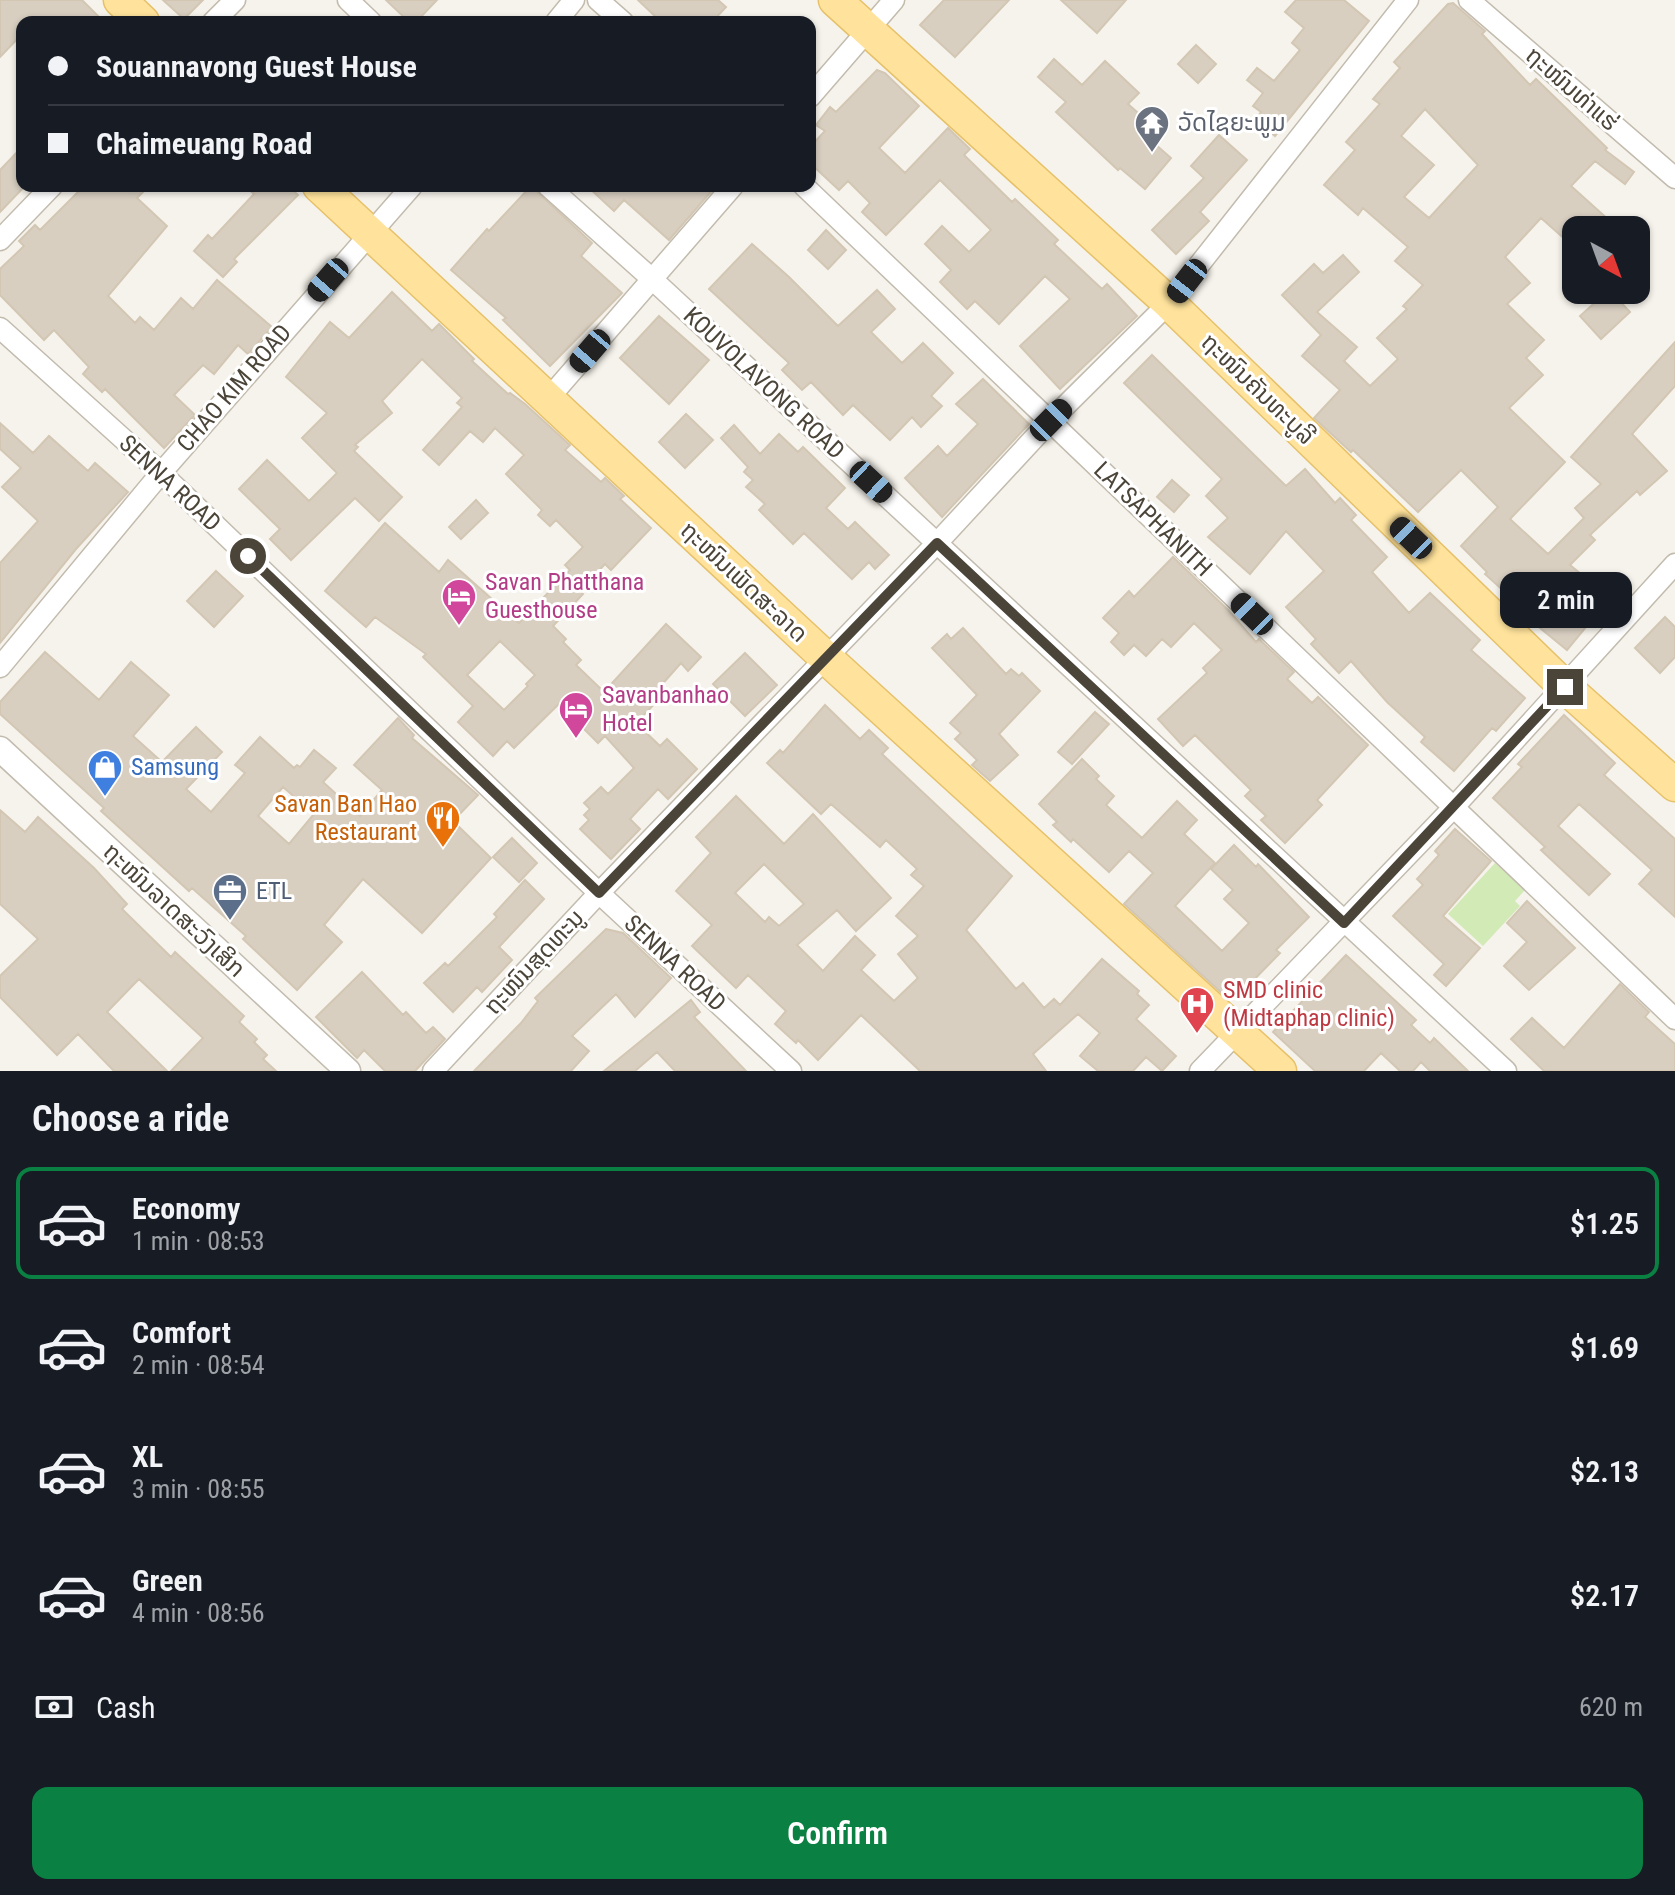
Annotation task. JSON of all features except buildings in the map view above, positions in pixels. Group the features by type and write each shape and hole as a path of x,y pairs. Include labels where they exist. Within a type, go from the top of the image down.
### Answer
{"main road":[{"path":"120,0 137,16"},
{"name":"ຖະໜົນຄັນທະບູລີ","path":"835,0 1169,303 1565,687 1675,785"},
{"name":"ຖະໜົນເພັດສະລາດ","path":"326,192 825,657 1280,1071"}],"street":[{"path":"219,16 235,0"},
{"path":"348,0 365,16"},
{"path":"561,16 574,0"},
{"path":"598,0 616,16"},
{"path":"816,90 894,0"},
{"name":"ຖະໜົນສຸດທະນູ","path":"433,1071 1051,420 1169,303 1408,0"},
{"name":"ຖະໜົນທ່າແຮ່","path":"1469,0 1675,178"},
{"path":"0,240 46,192"},
{"name":"CHAO KIM ROAD","path":"0,667 161,473 406,192"},
{"name":"KOUVOLAVONG ROAD","path":"555,192 1506,1071"},
{"path":"548,399 728,192"},
{"name":"LATSAPHANITH","path":"810,192 1675,1019"},
{"name":"SENNA ROAD","path":"0,328 161,473 599,893 791,1071"},
{"path":"1200,1071 1453,808 1675,564"},
{"name":"ຖະໜົນລາດສະວົງເສິກ","path":"0,749 348,1071"}],"green space":[{"path":"1495,863 1525,890 1515,901 1520,906 1483,946 1448,914"}],"place":[{"name":"ວັດໄຊຍະພູມ","path":"1152,154"},
{"name":"Savan Phatthana Guesthouse","path":"459,627"},
{"name":"Savanbanhao Hotel","path":"576,740"},
{"name":"Samsung","path":"105,798"},
{"name":"Savan Ban Hao Restaurant","path":"443,849"},
{"name":"ETL","path":"230,922"},
{"name":"SMD clinic (Midtaphap clinic)","path":"1197,1035"}],"route":[{"path":"248,556 599,893 937,543 1344,923 1565,687"}]}
